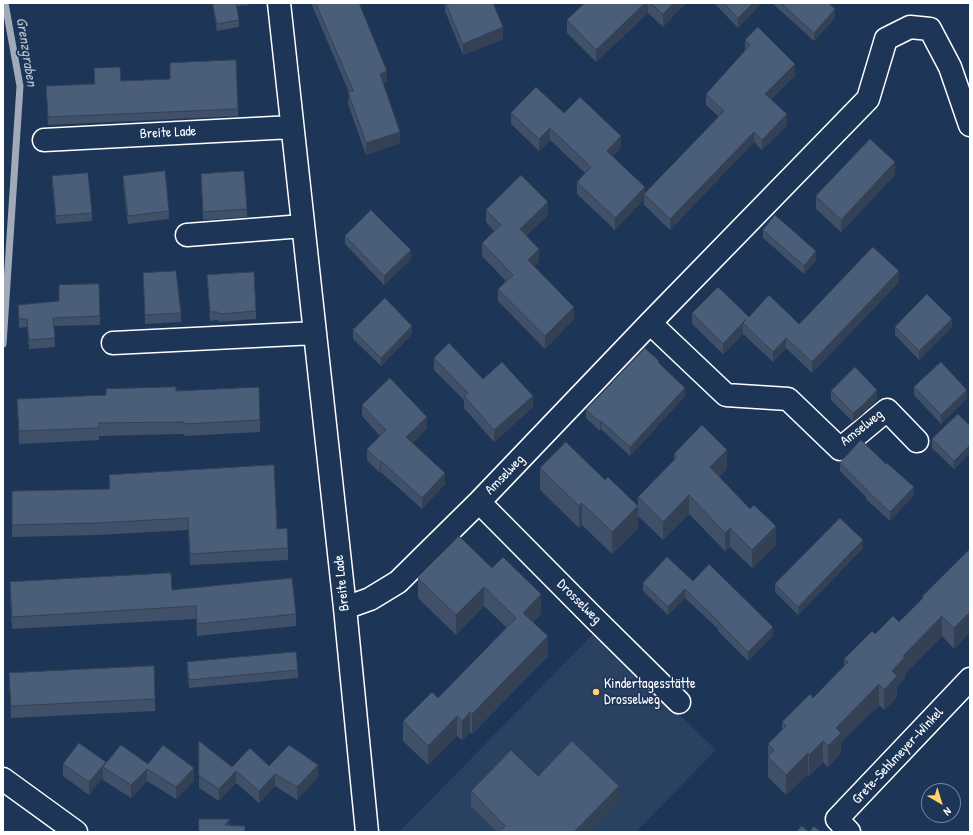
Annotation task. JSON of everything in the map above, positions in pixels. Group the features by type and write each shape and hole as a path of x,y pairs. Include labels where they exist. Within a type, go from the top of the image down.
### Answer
{"street":[{"name":"Breite Lade","path":"279,3 345,608 367,832"},
{"name":"Amselweg","path":"345,608 370,599 398,582 478,502 868,99 886,39 910,27 930,29 950,67 970,125"},
{"name":"Breite Lade","path":"44,140 292,127"},
{"path":"187,235 303,226"},
{"name":"Amselweg","path":"650,323 726,395 788,399 840,449 887,410 917,441"},
{"path":"113,343 315,333"},
{"name":"Drosselweg","path":"478,502 679,702"},
{"name":"Grete-Sehlmeyer-Winkel","path":"849,832 837,820 970,679"},
{"path":"3,779 76,832"}],"shaded area":[{"name":"Kindertagesstätte Drosselweg","path":"594,633 716,750 636,832 399,832"}],"building":[{"path":"213,3 236,3 239,20 217,24"},
{"path":"316,3 359,3 387,71 380,74 400,132 366,143 348,92 353,91"},
{"path":"446,3 493,3 503,27 463,44"},
{"path":"585,3 645,3 596,50 567,20"},
{"path":"651,3 674,3 663,14"},
{"path":"724,3 753,3 738,18"},
{"path":"781,3 828,3 835,9 814,33"},
{"path":"758,27 795,64 765,94 787,114 762,140 754,132 670,219 644,194 724,111 706,94 750,45 745,40"},
{"path":"236,60 238,109 48,117 46,86 95,84 94,68 120,67 121,81 170,79 170,63"},
{"path":"536,87 564,113 580,97 621,136 607,151 645,187 615,218 577,182 591,167 550,128 539,139 511,113"},
{"path":"870,139 895,162 841,220 816,196"},
{"path":"165,171 169,211 128,216 123,176"},
{"path":"244,171 247,209 203,212 201,174"},
{"path":"88,173 92,213 56,216 52,176"},
{"path":"521,175 548,202 520,229 539,249 528,260 574,307 545,336 498,289 513,275 482,243 501,225 486,210"},
{"path":"371,210 411,250 384,276 345,236"},
{"path":"775,215 816,251 804,266 763,230"},
{"path":"873,247 899,271 812,362 786,338 773,352 743,323 746,319 723,344 692,313 718,287 749,317 769,295 799,324"},
{"path":"176,271 181,313 145,315 143,273"},
{"path":"254,272 256,311 219,314 218,312 210,312 207,275"},
{"path":"99,284 100,316 53,318 55,338 29,340 27,319 19,319 18,305 59,301 59,285"},
{"path":"927,294 952,319 919,351 895,327"},
{"path":"385,298 412,326 381,358 353,330"},
{"path":"449,343 483,379 502,362 533,396 494,430 464,396 468,393 434,358"},
{"path":"645,348 685,388 630,447 601,421 600,422 586,410"},
{"path":"941,362 967,390 941,415 914,387"},
{"path":"855,367 877,390 853,413 831,391"},
{"path":"390,378 427,417 406,437 445,473 422,498 367,449 386,430 362,405"},
{"path":"176,387 176,391 259,387 260,420 184,424 184,422 99,423 99,428 19,431 17,399 106,395 106,389"},
{"path":"958,414 970,426 970,445 954,461 932,439"},
{"path":"702,425 727,450 710,467 750,509 754,505 776,526 752,550 730,528 725,533 689,495 663,522 638,497 677,457 674,454"},
{"path":"861,440 886,464 887,463 914,487 890,512 840,463"},
{"path":"566,442 605,480 608,477 638,506 612,532 582,503 579,506 540,468"},
{"path":"274,465 277,529 287,528 288,548 190,554 188,518 97,523 12,525 12,491 110,489 109,475"},
{"path":"840,518 863,540 798,607 775,584"},
{"path":"459,536 492,568 503,557 541,594 523,613 548,636 472,714 470,712 462,721 457,716 428,746 403,721 432,692 438,698 516,618 484,587 456,615 418,578"},
{"path":"970,549 970,612 954,628 942,616 903,656 905,657 892,671 897,676 884,690 879,684 836,728 841,733 828,746 823,741 809,755 808,753 786,775 768,757 774,750 768,744 786,726 782,722 810,694 813,698 848,662 844,659 872,631 875,634 893,616 899,622"},
{"path":"667,557 693,581 709,564 773,627 748,652 685,589 668,607 643,583"},
{"path":"171,573 172,590 292,578 296,614 197,624 196,606 12,617 10,582"},
{"path":"296,652 298,670 189,680 187,662"},
{"path":"154,666 155,699 11,706 9,673"},
{"path":"199,741 232,767 250,748 269,766 289,745 318,765 297,787 275,774 259,791 236,771 219,789 199,776"},
{"path":"572,741 619,786 574,832 499,832 505,826 471,791 511,750 538,776"},
{"path":"79,743 106,762 89,782 63,764"},
{"path":"121,745 148,764 163,745 194,768 176,787 147,769 131,785 103,767"},
{"path":"199,819 230,819 225,825 245,826 245,832 199,832"},
{"path":"802,826 809,832 796,832"},
{"path":"814,826 821,832 809,832"}],"waterway":[{"name":"Grenzgraben","path":"3,344 20,86 5,3"}],"place":[{"name":"Kindertagesstätte Drosselweg","path":"596,692"}]}
